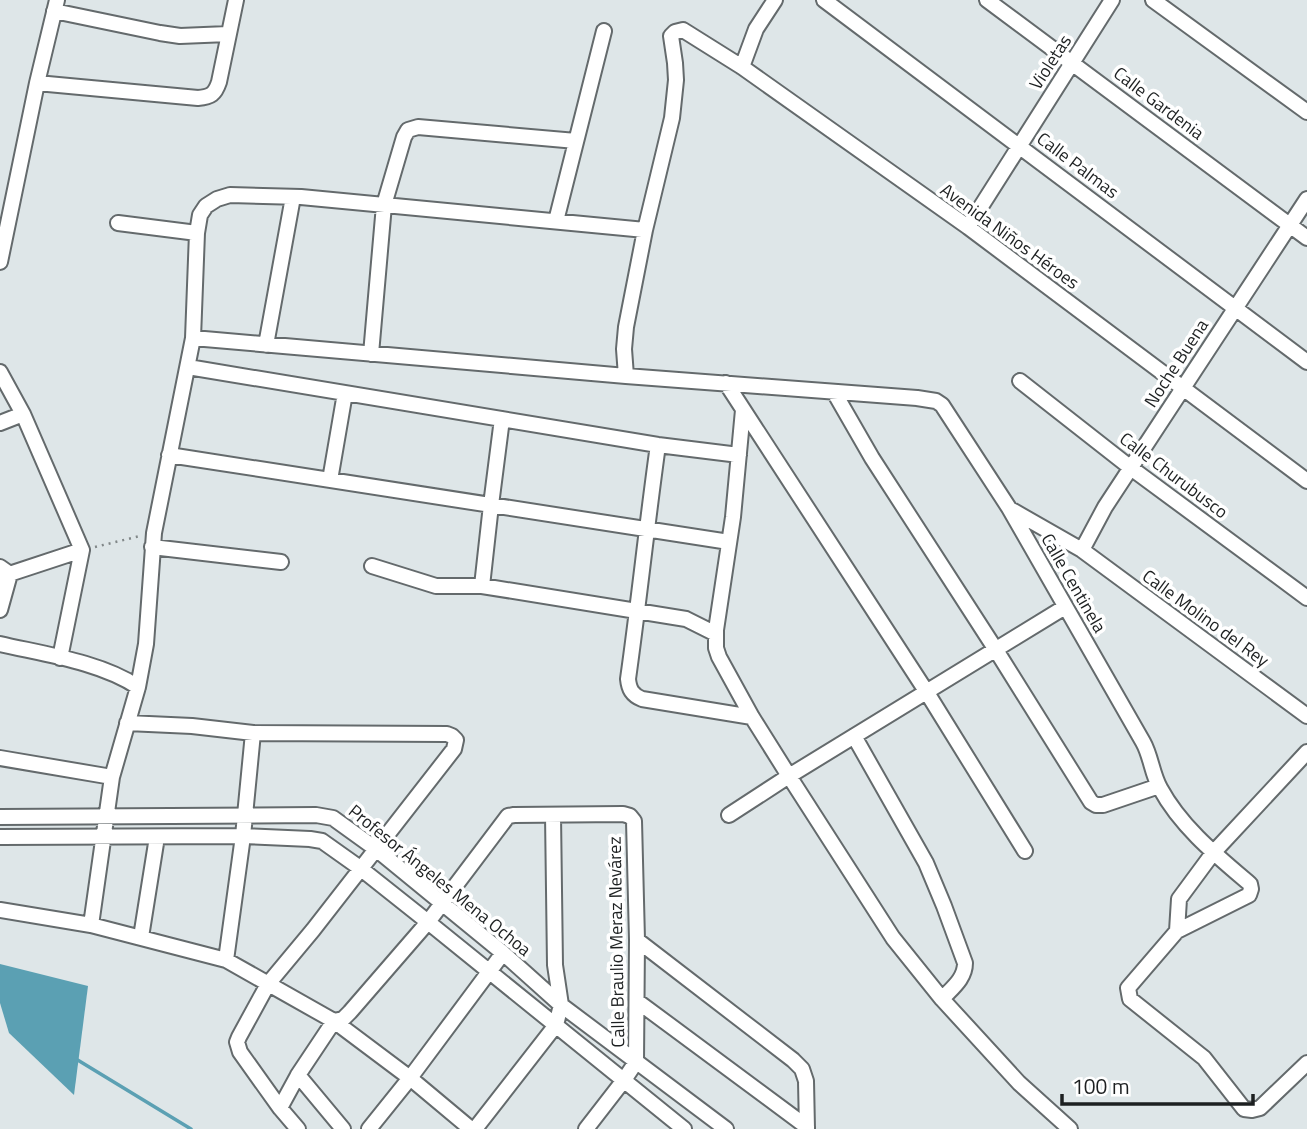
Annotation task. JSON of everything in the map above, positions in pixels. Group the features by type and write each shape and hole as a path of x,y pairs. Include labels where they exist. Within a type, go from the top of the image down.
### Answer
{"street":[{"path":"37,83 198,98 211,96 217,88 236,0"},
{"path":"742,67 757,29 775,0"},
{"name":"Calle Palmas","path":"824,0 1307,362"},
{"name":"Calle Gardenia","path":"987,0 1307,238"},
{"name":"Violetas","path":"968,227 1112,0"},
{"path":"1153,0 1307,112"},
{"path":"0,262 56,5 160,33 180,36 228,34"},
{"name":"Avenida Niños Héroes","path":"645,230 672,118 676,72 671,36 683,30 742,67 968,227 1307,481"},
{"path":"556,221 604,31"},
{"path":"371,354 384,205 408,130 418,127 576,141"},
{"path":"91,925 112,777 138,687 146,643 153,540 193,338 197,233 200,215 206,206 230,195 293,197 645,230 626,327 626,376"},
{"path":"266,345 293,197"},
{"name":"Noche Buena","path":"1082,550 1105,507 1307,199"},
{"path":"118,223 197,233"},
{"path":"193,338 626,376 834,391 872,458 1091,802 1103,805 1159,786"},
{"path":"188,367 658,445 739,455"},
{"path":"0,372 23,414 82,550 60,658"},
{"name":"Calle Churubusco","path":"1020,380 1131,468 1307,598"},
{"path":"726,383 926,691 1025,851"},
{"name":"Calle Centinela","path":"834,391 927,399 942,405 1009,508 1146,748 1159,786 1180,818 1213,853 1250,884 1249,895 1177,931"},
{"path":"330,480 345,393"},
{"path":"743,410 716,634 719,657 752,717 893,938 942,999 1019,1083 1070,1129"},
{"path":"0,423 23,414"},
{"path":"482,586 502,419"},
{"path":"658,445 628,679 631,693 642,699 752,717"},
{"path":"169,456 729,542"},
{"name":"Calle Molino del Rey","path":"1009,508 1082,550 1307,716"},
{"path":"153,540 281,562"},
{"path":"0,610 3,573 82,550"},
{"path":"372,566 436,586 482,586 686,619 716,634"},
{"path":"729,815 1065,607"},
{"path":"0,644 110,672 138,687"},
{"path":"127,723 192,726 253,733 447,734 456,740 454,749 268,984 237,1042 240,1052 298,1129"},
{"path":"226,960 243,836 253,733"},
{"path":"854,736 926,863 965,963 962,977 942,999"},
{"path":"1307,752 1213,853 1180,899 1177,931 1128,988 1130,999 1204,1058 1244,1109 1260,1108 1307,1063"},
{"path":"0,758 112,777"},
{"name":"Calle Braulio Meraz Nevárez","path":"553,815 623,814 634,821 636,1062 586,1129"},
{"path":"0,910 91,925 226,960 334,1021 473,1129 556,1025 561,1005 555,965 553,815 508,816 428,922 350,1012 343,1019 334,1021 298,1075 280,1108"},
{"name":"Profesor Ángeles Mena Ochoa","path":"0,817 325,816 376,849 503,953 561,1005 721,1127"},
{"path":"0,837 243,836 322,841 428,922 684,1129"},
{"path":"141,937 156,837"},
{"path":"637,940 802,1069 806,1081 807,1128"},
{"path":"369,1129 410,1079 503,953"},
{"path":"637,1001 807,1128"},
{"path":"298,1075 343,1129"}],"path":[{"path":"82,550 153,540"}],"water":[{"path":"0,964 88,986 74,1095 9,1033 0,1003"}],"waterway":[{"path":"76,1059 191,1129"}]}
